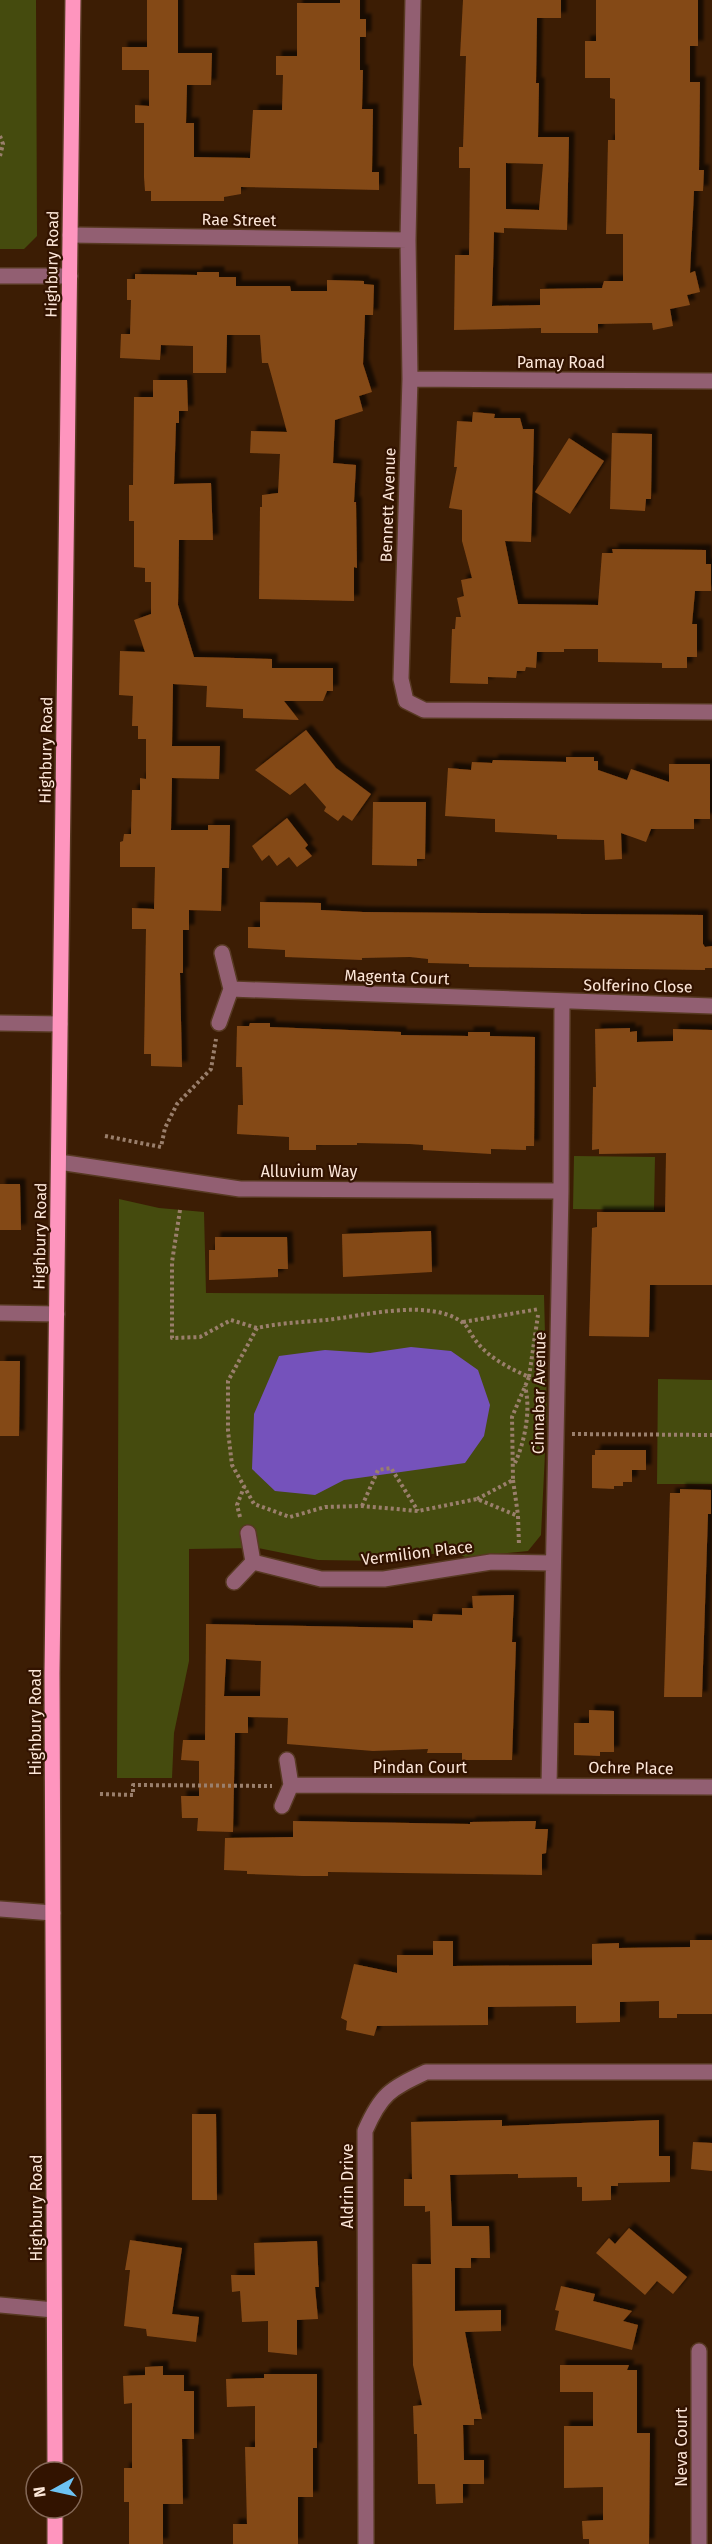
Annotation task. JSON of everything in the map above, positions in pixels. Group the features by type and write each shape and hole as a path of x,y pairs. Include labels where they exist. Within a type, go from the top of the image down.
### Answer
{"main road":[{"name":"Highbury Road","path":"55,2460 53,1913 57,1314 73,0"},
{"path":"55,2520 55,2544"}],"street":[{"name":"Bennett Avenue","path":"413,0 408,240 410,379 401,679 406,701 424,710 712,712"},
{"name":"Rae Street","path":"70,235 408,240"},
{"path":"0,276 70,276"},
{"name":"Pamay Road","path":"410,379 712,381"},
{"path":"219,1023 231,989 222,952"},
{"name":"Magenta Court","path":"231,989 562,1002"},
{"name":"Solferino Close","path":"562,1002 712,1006"},
{"name":"Cinnabar Avenue","path":"549,1785 561,1191 562,1002"},
{"path":"0,1023 60,1024"},
{"name":"Alluvium Way","path":"59,1162 240,1189 561,1191"},
{"path":"0,1313 57,1314"},
{"path":"234,1582 253,1562 248,1533"},
{"name":"Vermilion Place","path":"253,1562 321,1579 384,1579 491,1562 552,1563"},
{"path":"282,1806 291,1785 287,1760"},
{"name":"Pindan Court","path":"291,1785 549,1785"},
{"name":"Ochre Place","path":"549,1785 712,1787"},
{"path":"0,1909 53,1913"},
{"name":"Aldrin Drive","path":"366,2544 365,2131 377,2104 399,2084 426,2072 712,2072"},
{"path":"0,2305 54,2310"},
{"name":"Neva Court","path":"699,2351 699,2544"}],"path":[{"path":"0,136 3,144 0,156"},
{"path":"105,1136 160,1148 165,1128 177,1104 211,1069 219,1023"},
{"path":"180,1210 172,1262 172,1338 200,1337 231,1320 257,1328 281,1322 326,1320 383,1311 420,1311 443,1314 463,1322 539,1309"},
{"path":"463,1322 477,1342 506,1367 529,1377 512,1417 515,1463"},
{"path":"257,1328 228,1381 228,1431 232,1465 254,1504 290,1517 326,1507 362,1506 418,1511 477,1499 513,1480"},
{"path":"519,1562 518,1516 513,1480 526,1422 528,1396 525,1385"},
{"path":"556,1433 712,1436"},
{"path":"362,1506 378,1470 391,1468 418,1511"},
{"path":"244,1486 237,1505 241,1523 248,1533"},
{"path":"477,1499 518,1516"},
{"path":"100,1794 133,1795 133,1785 291,1785"}],"green space":[{"path":"0,0 36,0 37,236 24,249 0,249"},
{"path":"574,1156 655,1157 654,1210 573,1209"},
{"path":"119,1199 159,1208 204,1212 206,1293 544,1295 547,1412 541,1535 528,1551 465,1557 453,1551 384,1561 318,1560 258,1548 189,1549 189,1661 174,1733 172,1778 117,1778"},
{"path":"658,1379 712,1380 712,1484 657,1484"}],"shaded area":[{"path":"411,1347 451,1351 478,1370 490,1405 484,1436 465,1463 344,1480 315,1495 275,1491 252,1469 254,1414 279,1356 325,1350 370,1353"}],"building":[{"path":"147,0 178,0 178,53 212,53 211,85 187,85 186,123 194,123 194,157 250,158 253,110 282,110 283,75 276,75 276,56 297,56 297,3 340,3 340,0 360,0 360,19 366,19 366,37 360,37 360,70 363,70 362,109 373,109 372,172 379,172 379,190 241,187 241,194 224,197 224,201 151,201 151,191 145,191 144,123 135,123 135,105 149,106 149,70 122,70 122,47 147,47"},
{"path":"463,0 561,0 561,18 537,18 536,83 539,83 538,137 569,137 567,230 504,228 504,233 494,232 492,306 540,305 540,289 602,288 604,281 623,281 623,234 606,234 608,140 615,140 615,99 610,98 610,78 585,78 585,41 596,41 596,0 698,0 698,46 690,46 690,82 700,82 699,170 704,170 703,191 694,191 690,273 695,271 700,292 687,295 690,305 670,309 673,326 653,330 652,323 598,324 598,333 541,333 541,328 454,330 455,255 469,255 470,168 459,168 459,147 463,147 466,56 460,56","holes":["506,163 543,164 539,210 506,209"]},
{"path":"197,272 219,272 219,277 236,277 236,286 290,286 291,291 327,291 327,280 364,281 364,284 374,285 373,315 365,315 363,364 372,392 359,396 363,411 335,420 333,463 356,465 354,502 356,502 357,568 354,567 354,601 259,599 260,507 262,507 262,495 278,493 280,454 250,453 251,431 287,432 268,363 262,363 260,335 227,335 226,373 193,373 193,346 161,345 160,360 120,358 121,334 130,334 131,300 127,300 127,279 135,279 135,274 197,275"},
{"path":"153,380 187,380 188,411 179,411 179,423 176,423 174,484 211,483 213,540 179,540 178,605 194,657 272,659 272,668 333,668 333,691 327,691 323,701 284,701 299,720 243,718 243,709 206,707 207,686 173,684 172,746 220,746 219,779 172,778 171,830 208,830 208,825 230,825 229,868 222,868 221,911 189,910 189,930 183,930 183,973 180,973 182,1067 151,1066 151,1054 144,1054 146,929 132,929 132,908 154,909 155,867 120,867 120,842 123,841 124,834 131,834 132,790 140,790 140,778 146,779 146,739 138,739 138,726 132,726 133,696 119,695 120,651 145,652 134,620 151,614 151,582 145,582 145,568 134,567 134,521 129,521 129,485 133,485 134,397 153,397"},
{"path":"473,412 495,414 494,418 520,418 523,429 534,429 531,542 505,541 518,604 598,605 602,553 613,553 612,549 706,550 706,564 711,564 711,591 695,591 692,624 697,624 697,657 687,657 687,668 662,668 662,663 598,662 598,649 564,649 564,652 537,652 536,668 526,667 525,671 517,671 516,678 488,677 488,684 450,683 452,629 455,629 456,617 461,617 457,598 464,596 461,580 472,578 462,541 462,510 449,508 457,467 454,467 457,421 472,422"},
{"path":"612,433 652,434 651,499 646,499 645,511 610,509"},
{"path":"569,438 604,461 570,514 535,492"},
{"path":"306,730 336,768 371,794 352,821 343,815 338,821 324,811 326,807 305,783 290,795 255,770"},
{"path":"566,757 594,757 594,761 598,761 598,770 627,780 631,769 669,782 669,764 710,764 710,819 694,819 694,829 651,829 646,842 621,833 622,859 605,860 604,840 557,839 557,835 495,832 495,819 445,816 448,768 471,770 472,762 492,763 493,760 566,762"},
{"path":"373,802 426,802 425,859 417,859 417,866 372,865"},
{"path":"287,818 308,845 305,848 312,856 297,867 289,857 277,866 269,855 262,861 252,846"},
{"path":"260,902 321,903 321,910 363,912 703,915 703,944 705,947 712,946 712,968 705,968 705,970 469,967 469,964 428,963 428,959 410,957 362,958 362,960 285,957 285,950 248,948 248,927 260,927"},
{"path":"250,1023 270,1023 270,1027 401,1032 401,1035 468,1036 468,1032 490,1032 490,1036 535,1037 534,1146 526,1146 526,1150 491,1149 491,1154 423,1150 423,1145 409,1144 316,1145 316,1150 289,1150 289,1137 237,1134 238,1105 243,1105 242,1067 236,1067 237,1026 249,1026"},
{"path":"630,1028 630,1032 637,1031 637,1042 673,1041 673,1029 712,1030 712,1285 650,1285 649,1337 589,1336 592,1228 597,1227 597,1212 665,1212 666,1153 599,1154 599,1149 592,1150 593,1087 596,1087 595,1029"},
{"path":"0,1184 20,1184 21,1230 0,1230"},
{"path":"431,1231 432,1272 343,1277 342,1234"},
{"path":"215,1237 287,1237 288,1269 278,1269 278,1277 209,1280 209,1250 215,1250"},
{"path":"0,1361 20,1361 19,1436 0,1436"},
{"path":"595,1450 646,1450 646,1470 632,1470 632,1482 623,1482 623,1486 614,1486 614,1489 592,1488 592,1455 595,1455"},
{"path":"680,1489 711,1490 711,1514 708,1514 702,1697 664,1697 670,1493 680,1493"},
{"path":"514,1595 512,1642 516,1642 512,1760 462,1760 462,1753 427,1753 428,1749 373,1751 287,1744 288,1718 248,1717 248,1733 235,1733 233,1832 197,1831 198,1818 182,1818 181,1796 199,1796 199,1761 181,1760 183,1740 205,1740 206,1624 413,1628 413,1620 432,1621 433,1614 462,1615 462,1608 473,1608 472,1596","holes":["226,1659 261,1661 260,1696 224,1696"]},
{"path":"589,1710 614,1711 614,1752 600,1752 600,1756 574,1755 574,1723 589,1723"},
{"path":"293,1821 470,1824 470,1822 536,1821 535,1829 548,1829 546,1853 542,1854 542,1875 328,1872 328,1876 303,1876 247,1874 247,1871 224,1870 225,1838 293,1837"},
{"path":"690,1940 712,1940 712,2014 677,2014 677,2018 659,2018 659,2001 620,2002 620,2022 576,2023 576,2006 488,2007 488,2025 377,2026 374,2036 346,2030 347,2021 341,2018 354,1964 397,1973 397,1955 433,1955 433,1941 453,1941 453,1966 592,1965 592,1944 619,1943 619,1948 690,1947"},
{"path":"192,2114 216,2114 217,2200 192,2200"},
{"path":"502,2120 502,2126 659,2120 659,2156 670,2156 670,2182 618,2183 618,2186 611,2186 611,2200 582,2201 582,2187 577,2187 577,2177 518,2178 518,2174 450,2175 452,2226 489,2226 490,2258 471,2258 471,2268 455,2268 455,2311 501,2310 501,2331 465,2332 482,2419 474,2419 474,2425 463,2425 464,2460 484,2460 484,2484 463,2484 463,2503 436,2504 435,2484 418,2484 417,2434 414,2434 413,2406 422,2405 413,2365 412,2264 431,2264 430,2211 425,2212 425,2206 404,2206 404,2179 412,2179 411,2122"},
{"path":"693,2142 712,2143 712,2171 691,2169"},
{"path":"629,2228 687,2277 673,2294 657,2281 645,2295 596,2253 609,2238 615,2244"},
{"path":"130,2240 182,2248 172,2314 199,2317 196,2342 147,2336 146,2329 124,2326 130,2270 125,2270"},
{"path":"317,2241 319,2287 315,2287 318,2319 297,2320 297,2355 268,2352 268,2321 242,2322 240,2291 232,2292 231,2275 255,2275 254,2243"},
{"path":"561,2286 595,2294 593,2301 632,2311 623,2321 638,2325 632,2350 555,2330 559,2311 555,2310"},
{"path":"560,2365 629,2365 627,2370 637,2370 637,2433 650,2433 649,2544 589,2544 589,2539 583,2539 582,2521 603,2520 603,2487 564,2488 564,2426 593,2426 593,2392 560,2392"},
{"path":"163,2366 163,2375 184,2375 184,2391 194,2391 194,2439 182,2439 183,2504 163,2504 163,2544 129,2544 129,2502 124,2502 124,2468 132,2468 132,2403 124,2404 123,2376 145,2375 145,2367"},
{"path":"264,2374 317,2374 317,2448 313,2448 313,2497 298,2497 298,2544 233,2544 233,2524 247,2524 245,2447 255,2447 255,2406 227,2407 226,2379 264,2378"}]}
